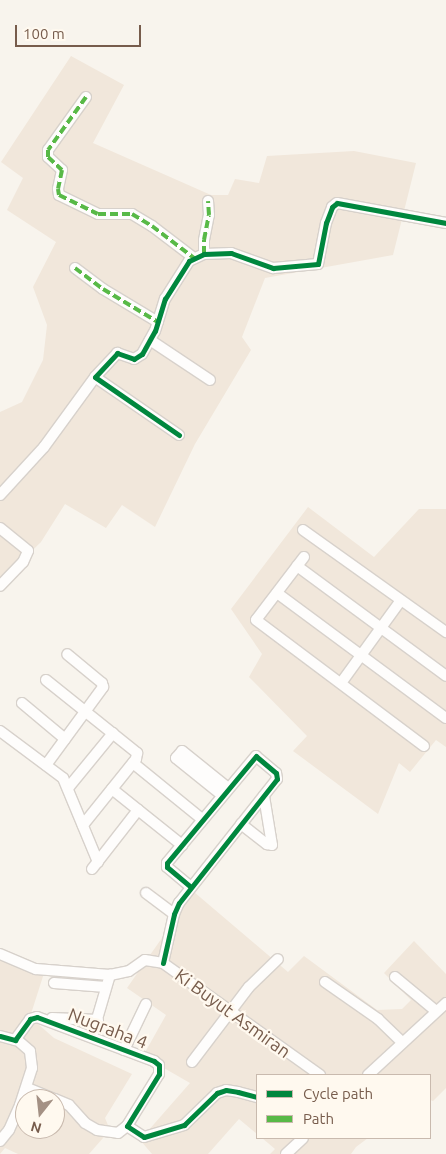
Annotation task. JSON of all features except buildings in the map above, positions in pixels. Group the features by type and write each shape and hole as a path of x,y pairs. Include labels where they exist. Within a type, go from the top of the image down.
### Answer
{"street":[{"path":"86,97 48,150 48,157 62,170 58,189 59,195 98,214 132,214 152,226 194,258"},
{"path":"204,254 204,240 209,214 208,200"},
{"path":"0,495 44,447 95,377 116,353 130,359 138,358 150,340 165,299 188,262 194,258 204,254 236,253 273,268 318,264 326,222 332,207 336,203 446,223"},
{"path":"74,268 103,289 158,322"},
{"path":"150,340 210,380"},
{"path":"95,377 179,435"},
{"path":"0,528 28,551 23,562 0,586"},
{"path":"304,530 446,632"},
{"path":"304,557 256,620 424,746"},
{"path":"297,566 446,676"},
{"path":"277,593 446,718"},
{"path":"341,683 401,600"},
{"path":"46,765 103,685 66,654"},
{"path":"46,680 137,752 137,757 133,763 83,825"},
{"path":"22,703 66,738"},
{"path":"0,731 60,776 68,788 83,825 95,866 138,810"},
{"path":"68,788 112,733"},
{"path":"182,750 225,791 176,758 182,750"},
{"path":"163,963 174,914 179,903 264,796 277,776 255,756 202,819 167,865 191,887"},
{"path":"133,763 202,819"},
{"path":"112,790 182,845"},
{"path":"241,824 267,844 272,845 264,796"},
{"path":"146,893 174,914"},
{"name":"Ki Buyut Asmiran","path":"0,954 36,969 110,975 129,971 145,960 163,963 319,1074"},
{"path":"192,1062 249,988 278,959"},
{"path":"92,1036 110,975"},
{"path":"396,977 436,1011"},
{"path":"325,982 378,1019 402,1042"},
{"path":"54,983 106,987"},
{"path":"369,1074 446,1003"},
{"path":"124,1050 146,1004"},
{"name":"Nugraha 4","path":"16,1039 33,1017 44,1018 154,1061 160,1069 128,1127"},
{"path":"44,1018 98,1020"},
{"path":"0,1036 16,1039 30,1051 32,1059 27,1088 9,1130 0,1141"},
{"path":"65,1103 69,1105 85,1123 98,1130 118,1133 128,1127 144,1137 187,1122 217,1092 226,1090 256,1097"},
{"path":"288,1153 302,1139"}],"shaded area":[{"path":"71,56 124,85 93,143 211,195 228,195 235,179 259,183 267,156 354,151 416,163 393,255 265,278 242,337 251,350 195,444 155,527 122,505 106,528 65,504 41,542 0,582 0,412 22,402 43,360 47,325 33,287 56,242 7,210 23,178 1,162"},
{"path":"308,507 374,557 419,509 446,509 446,747 436,740 410,772 399,763 378,814 293,751 307,736 249,677 262,654 231,609"},
{"path":"194,892 288,972 304,956 377,1010 402,1009 411,1000 384,973 414,941 446,974 446,1088 433,1101 431,1100 431,1074 256,1074 256,1133 239,1119 208,1154 152,1154 140,1140 190,1083 143,1056 166,1015 127,988"},
{"path":"0,949 25,961 46,967 30,1017 54,1038 132,1074 105,1118 110,1130 89,1154 18,1154 5,1148 0,1154"},
{"path":"263,1139 367,1139 356,1147 351,1154 270,1154 275,1149"}],"marked path":[{"path":"86,97 48,150 48,157 62,170 58,189 59,195 98,214 132,214 152,226 194,258"},
{"path":"204,254 204,240 209,215 208,201"},
{"path":"75,268 103,289 158,322"}],"cycle path":[{"path":"179,435 95,377 117,353 134,359 142,354 155,331 165,299 189,261 204,254 231,253 273,268 318,264 326,223 332,207 337,203 446,223"},
{"path":"163,963 174,914 179,903 277,779 276,773 256,756 167,863 167,867 191,887"},
{"path":"0,1036 15,1040 30,1019 37,1017 154,1061 159,1065 159,1074 127,1126 144,1137 184,1125 217,1093 226,1090 256,1097"}]}
